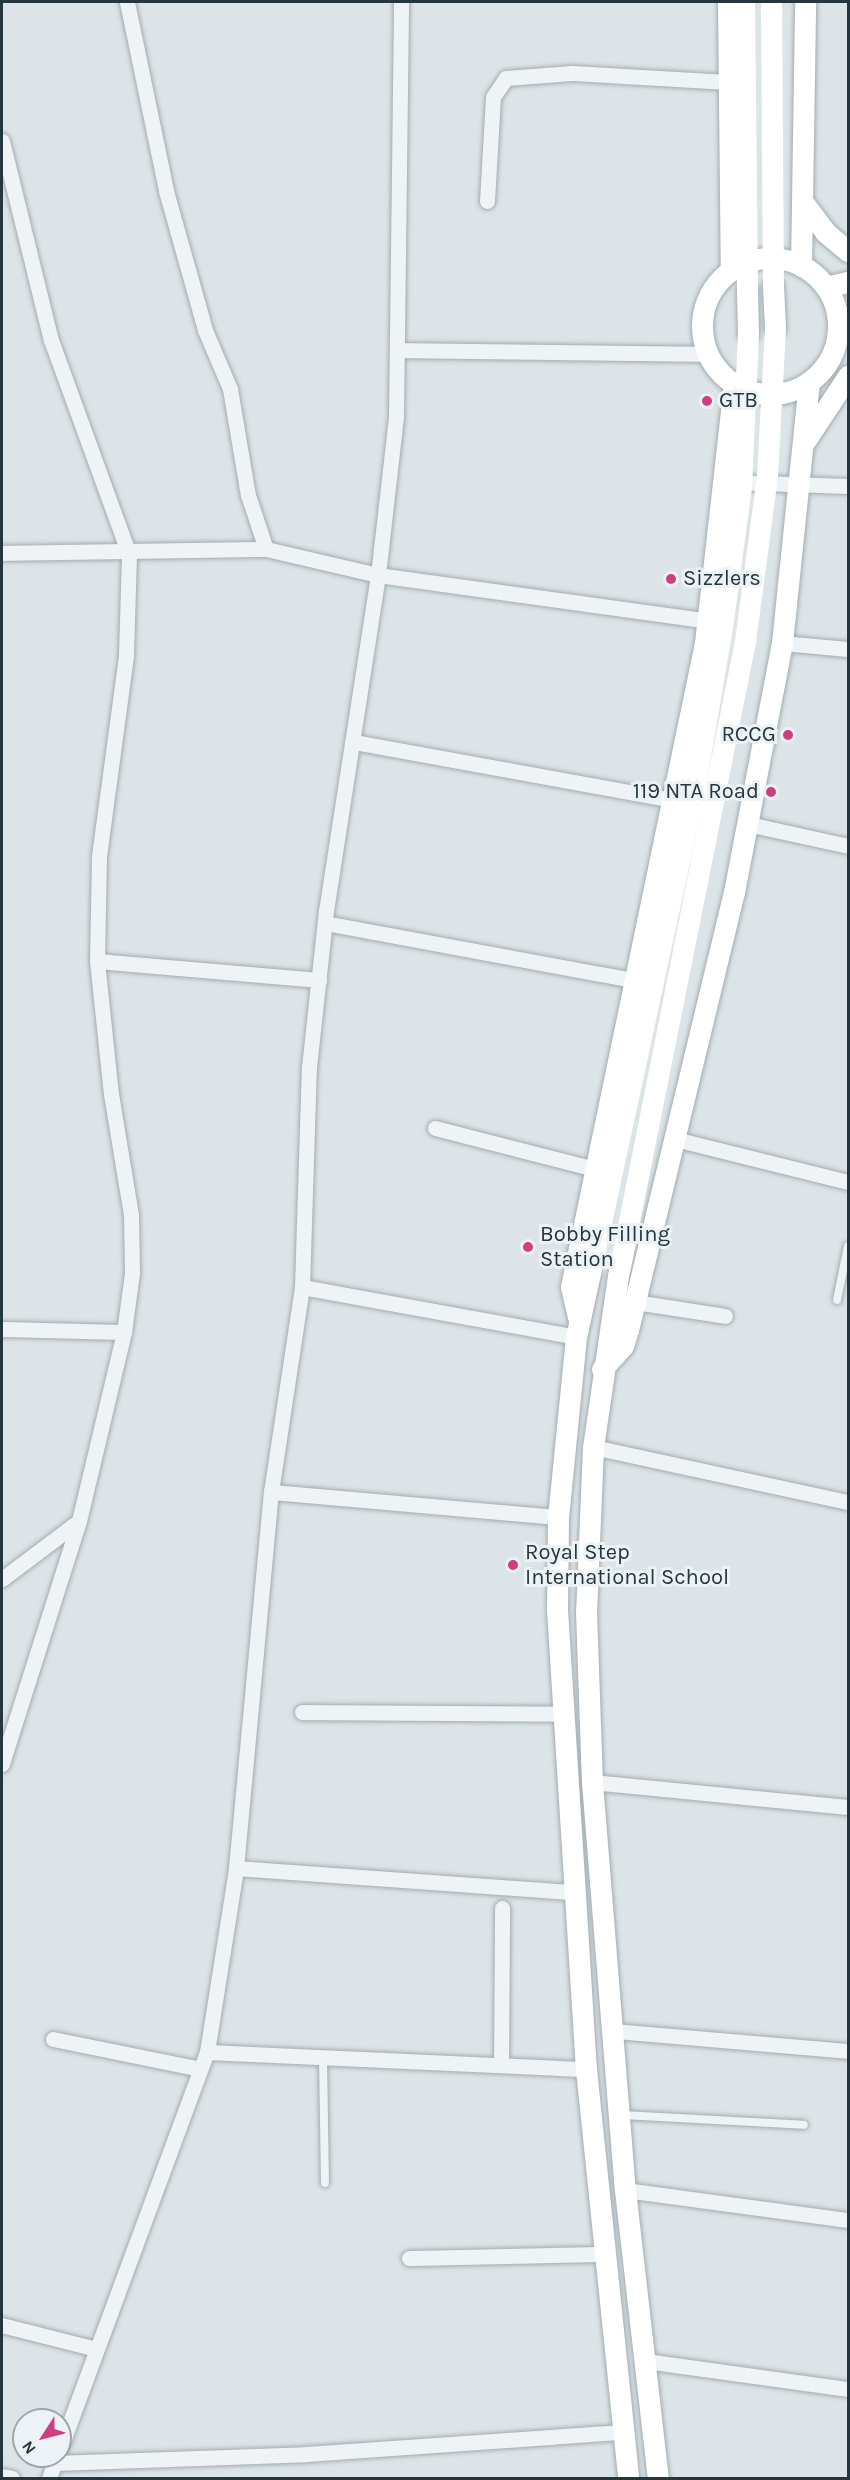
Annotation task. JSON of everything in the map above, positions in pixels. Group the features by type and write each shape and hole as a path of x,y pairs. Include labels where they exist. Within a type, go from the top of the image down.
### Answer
{"main road":[{"path":"728,2 731,270"},
{"path":"628,2478 603,2254 573,1892 561,1714 558,1517 578,1329 692,803 741,487 748,334 744,2"},
{"path":"658,2478 625,2190 615,2031 592,1782 586,1525 602,1369 618,1276 715,813 767,476 775,328 771,2"},
{"path":"801,266 805,2"},
{"path":"802,201 825,232 849,251"},
{"path":"769,258 801,266 826,287 843,324 828,363 809,382 771,394 734,383 708,354 703,314 713,289 731,270 769,258"},
{"path":"826,287 849,282"},
{"path":"801,447 849,376"},
{"path":"602,1369 623,1346 635,1302 748,824 782,643 795,487 809,382"},
{"path":"578,1329 571,1287 708,621 734,383"}],"street":[{"path":"127,2 166,191 206,330 230,389 248,495 266,549"},
{"path":"72,2415 207,2052 236,1868 271,1492 302,1287 309,1067 325,922 378,575 396,417 401,2"},
{"path":"486,201 493,97 506,78 572,73 729,82"},
{"path":"2,141 51,340 129,554 126,656 99,857 97,961 111,1094 131,1215 132,1273 124,1332 79,1521 2,1764"},
{"path":"398,350 708,354"},
{"path":"725,481 795,487 849,486"},
{"path":"2,553 129,554 266,549 378,575 708,621"},
{"path":"782,643 849,649"},
{"path":"354,742 672,800"},
{"path":"748,824 849,846"},
{"path":"325,922 634,981"},
{"path":"97,961 319,980"},
{"path":"435,1128 595,1169"},
{"path":"675,1139 849,1182"},
{"path":"302,1287 578,1329"},
{"path":"635,1302 725,1316"},
{"path":"2,1329 124,1332"},
{"path":"593,1447 849,1502"},
{"path":"271,1492 558,1517"},
{"path":"2,1579 79,1521"},
{"path":"302,1712 561,1714"},
{"path":"592,1782 849,1807"},
{"path":"236,1868 573,1892"},
{"path":"501,2065 502,1908"},
{"path":"615,2031 849,2051"},
{"path":"53,2039 200,2069"},
{"path":"207,2052 586,2069"},
{"path":"625,2190 849,2220"},
{"path":"409,2258 603,2254"},
{"path":"2,2325 96,2349"},
{"path":"646,2361 849,2389"},
{"path":"72,2456 306,2454 622,2432"},
{"path":"2,2476 12,2478"}],"lane":[{"path":"837,1300 849,1246"},
{"path":"323,2057 325,2183"},
{"path":"620,2115 804,2124"}],"place":[{"name":"GTB","path":"707,401"},
{"name":"Sizzlers","path":"671,579"},
{"name":"RCCG","path":"788,735"},
{"name":"119 NTA Road","path":"771,792"},
{"name":"Bobby Filling Station","path":"528,1247"},
{"name":"Royal Step International School","path":"513,1565"}]}
